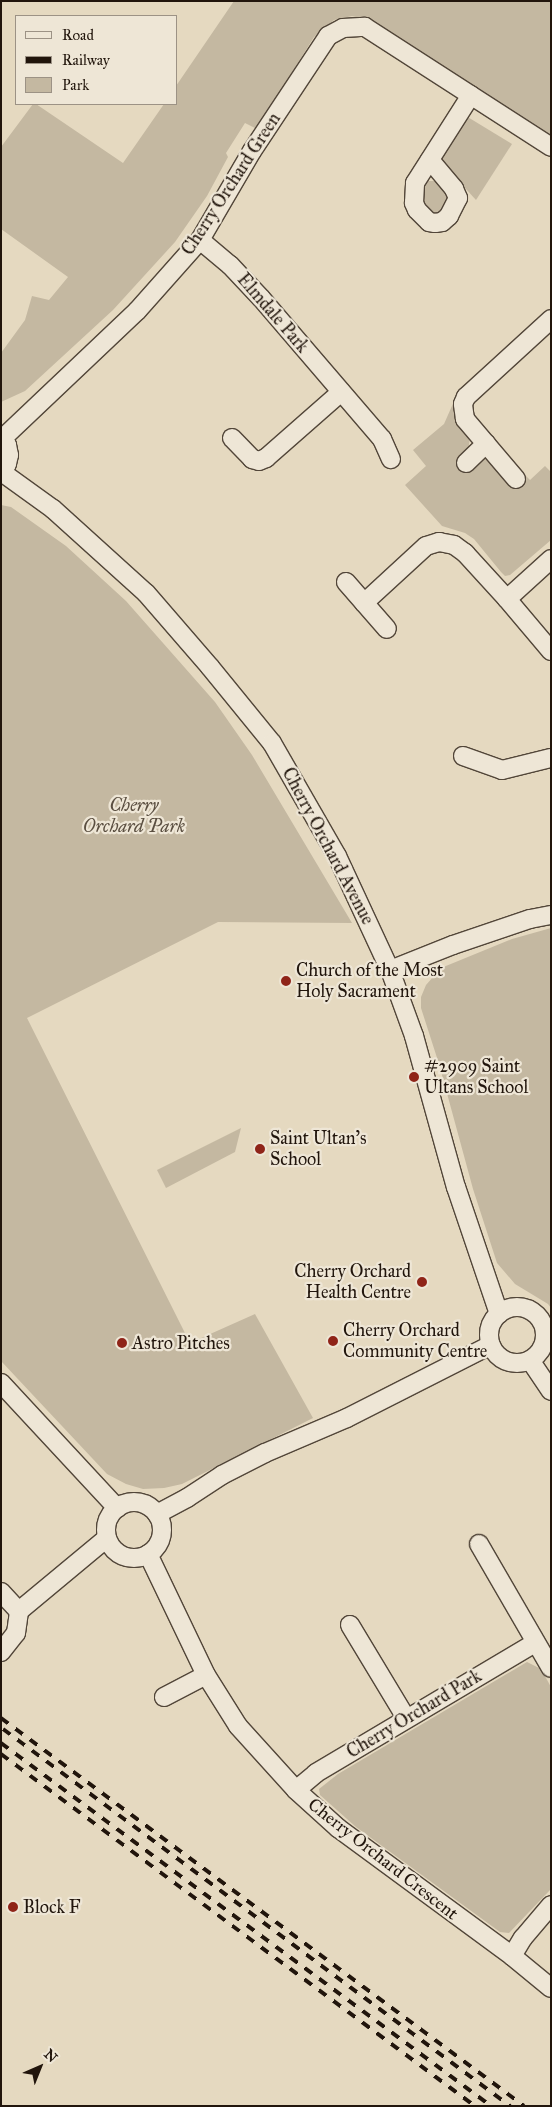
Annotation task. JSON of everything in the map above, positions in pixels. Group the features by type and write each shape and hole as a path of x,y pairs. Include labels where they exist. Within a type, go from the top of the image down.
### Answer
{"street":[{"name":"Cherry Orchard Green","path":"2,437 137,311 200,240 252,151 328,36 343,28 365,27 551,147"},
{"path":"430,160 471,96"},
{"name":"Elmdale Park","path":"200,240 230,265 261,298 382,439 391,459"},
{"path":"516,479 465,420 462,410 466,397 551,320"},
{"path":"232,438 252,459 259,461 266,458 341,392"},
{"path":"2,437 9,455 2,473"},
{"path":"466,463 486,444"},
{"name":"Cherry Orchard Avenue","path":"2,473 53,509 146,593 272,743 337,856 390,970 414,1036 456,1187 499,1314"},
{"path":"364,603 426,546 439,542 454,544 465,553 507,598 551,651"},
{"path":"507,598 551,559"},
{"path":"346,582 387,629"},
{"path":"463,756 502,770 551,758"},
{"path":"390,970 461,942 530,919 551,915"},
{"path":"513,1307 527,1309 537,1315 544,1325 543,1345 530,1360 515,1363 506,1360 498,1356 491,1345 489,1333 492,1322 499,1314 513,1307"},
{"path":"157,1514 188,1498 222,1475 265,1453 347,1418 491,1345"},
{"path":"530,1360 551,1390"},
{"path":"1,1383 117,1508"},
{"path":"134,1502 151,1507 157,1514 162,1532 160,1541 148,1554 140,1557 123,1556 110,1545 107,1538 107,1521 117,1508 134,1502"},
{"path":"1,1652 16,1633 19,1611 107,1538"},
{"path":"478,1544 551,1668"},
{"name":"Cherry Orchard Crescent","path":"148,1554 206,1675 238,1726 296,1790 338,1828 512,1956 551,1988"},
{"path":"1,1592 19,1611"},
{"path":"350,1625 406,1718"},
{"name":"Cherry Orchard Park","path":"296,1790 316,1772 535,1643"},
{"path":"164,1697 206,1675"},
{"path":"512,1956 551,1905"}],"green space":[{"path":"234,1 551,1 551,136 368,20 352,16 334,20 314,37 257,129 245,123 226,153 228,157 207,196 175,242 113,310 25,391 1,402 1,353 25,320 32,296 49,300 68,277 1,229 1,147 32,105 37,105 123,163 163,105 178,105 178,83"},
{"path":"466,116 512,144 476,200 444,165 441,155"},
{"path":"427,181 435,181 446,193 448,202 442,213 433,216 420,201 422,188"},
{"path":"455,399 470,438 468,451 457,461 465,470 480,459 486,459 514,487 526,476 530,480 545,466 551,472 551,540 510,575 505,576 501,572 474,539 465,533 442,526 405,485 426,466 413,450 444,424"},
{"name":"Cherry Orchard Park","path":"1,505 11,507 66,546 126,601 215,702 252,755 352,923 218,922 27,1018 190,1343 255,1314 313,1418 182,1484 164,1488 143,1489 126,1484 107,1474 1,1361"},
{"path":"551,928 551,1308 548,1304 515,1284 497,1263 473,1189 439,1064 421,1008 421,997 426,985 441,968 512,939"},
{"path":"241,1128 235,1152 166,1188 157,1170"},
{"path":"527,1662 541,1669 551,1687 551,1889 509,1933 500,1932 356,1827 320,1795 319,1789 338,1774"}],"railway":[{"path":"1,1718 524,2106"},
{"path":"3,1729 510,2106"},
{"path":"1,1743 491,2106"},
{"path":"1,1754 475,2106"}],"place":[{"name":"Church of the Most Holy Sacrament","path":"286,981"},
{"name":"#2909 Saint Ultans School","path":"414,1077"},
{"name":"Saint Ultan’s School","path":"260,1149"},
{"name":"Cherry Orchard Health Centre","path":"422,1282"},
{"name":"Cherry Orchard Community Centre","path":"333,1341"},
{"name":"Astro Pitches","path":"122,1343"},
{"name":"Block F","path":"13,1907"}]}
